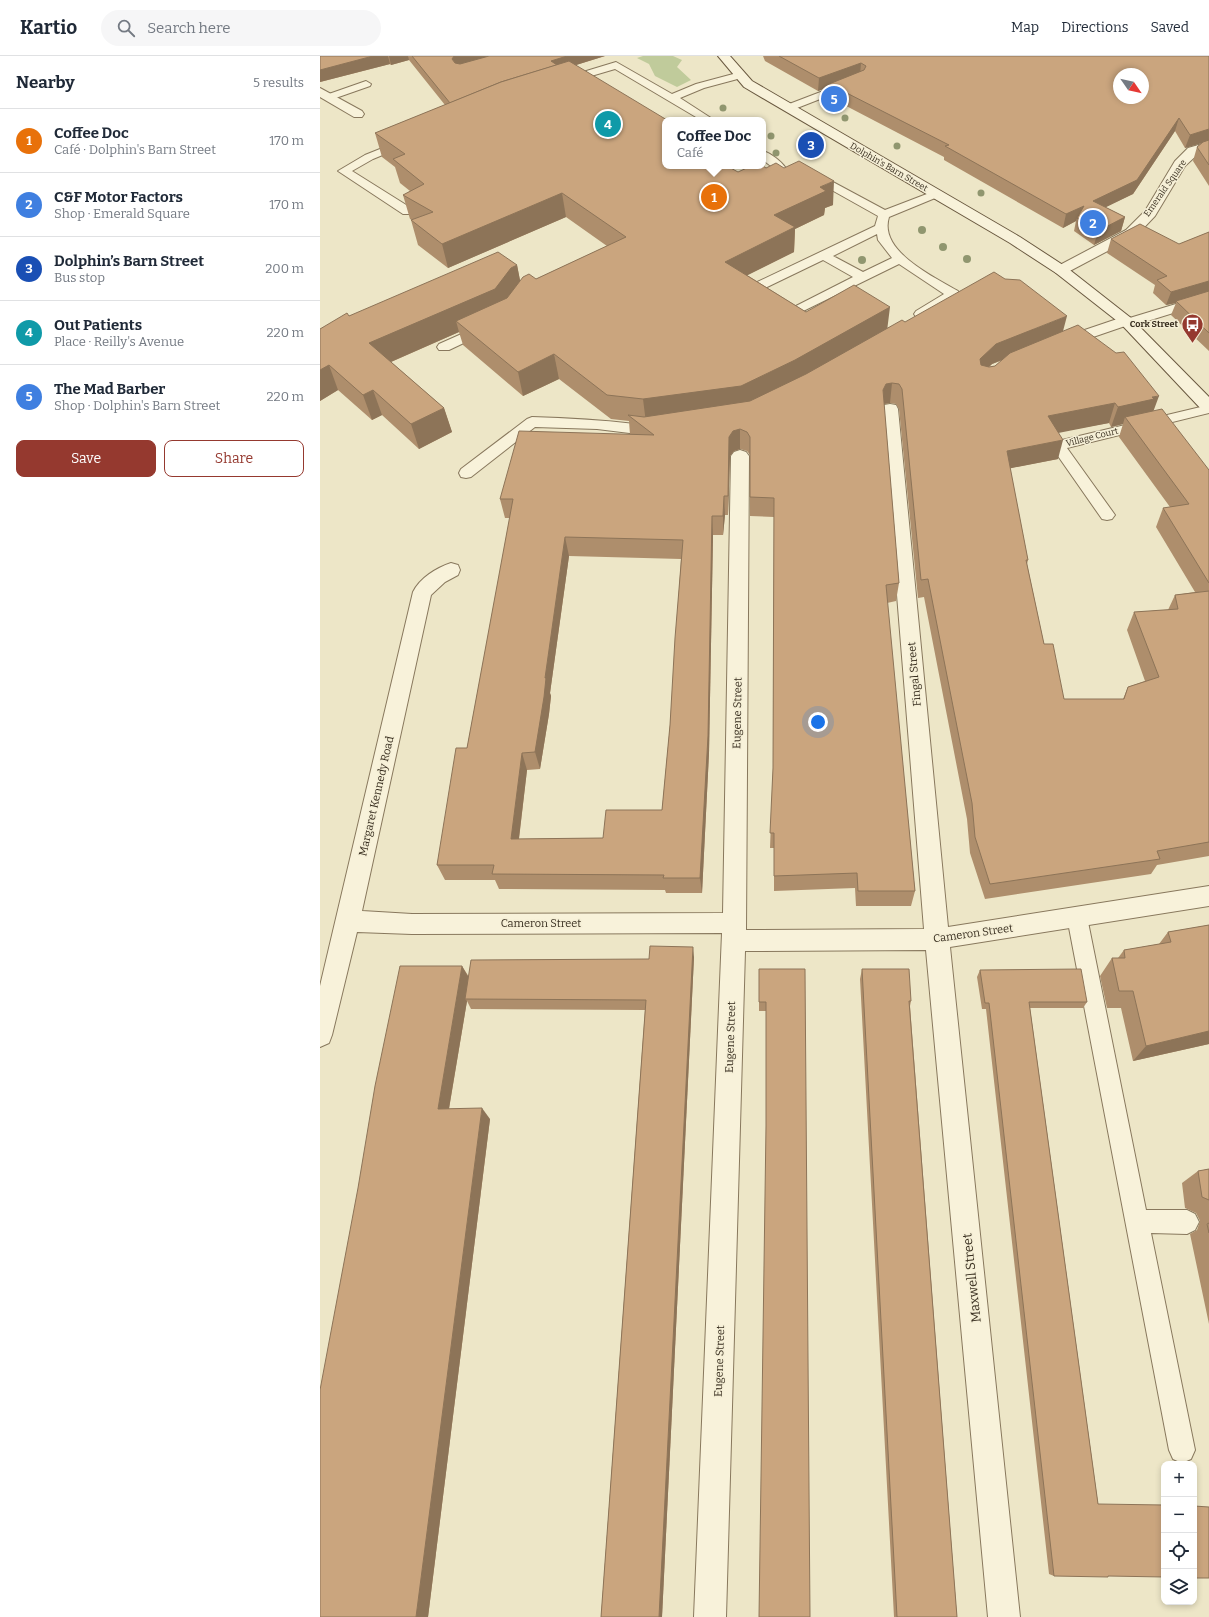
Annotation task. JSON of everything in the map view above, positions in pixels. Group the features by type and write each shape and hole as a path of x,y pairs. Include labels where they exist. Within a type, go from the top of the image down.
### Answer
{"street":[{"name":"Dolphin's Barn Street","path":"724,56 748,84 1015,240 1061,270"},
{"path":"325,95 358,114"},
{"name":"Emerald Square","path":"1061,270 1131,233 1150,213 1180,164 1193,151 1209,146"},
{"path":"1061,270 1127,322 1209,408"},
{"path":"1047,349 1127,322"},
{"name":"Fingal Street","path":"890,409 937,939"},
{"name":"Eugene Street","path":"710,1617 734,932 740,456"},
{"name":"Margaret Kennedy Road","path":"320,1034 348,921 422,592 438,577 451,570"},
{"name":"Cameron Street","path":"348,921 937,939 1209,896"},
{"name":"Maxwell Street","path":"937,939 1004,1617"}],"lane":[{"path":"551,86 616,65 704,117"},
{"path":"672,98 700,86 741,75"},
{"path":"788,108 859,80"},
{"path":"325,95 366,84"},
{"path":"407,211 344,171 369,156 413,138"},
{"path":"766,156 781,169 783,176 814,176 884,215"},
{"path":"884,215 936,194"},
{"path":"884,215 880,228 884,240 899,259 953,294 920,315 912,323"},
{"path":"880,228 756,288 793,312 899,259"},
{"path":"823,256 862,277"},
{"path":"1127,322 1209,298"},
{"path":"444,347 493,324"},
{"name":"Village Court","path":"1107,515 1058,446 1209,408"},
{"path":"466,473 532,422 597,424 646,430 669,427"},
{"path":"1077,917 1182,1450"},
{"path":"1136,1221 1188,1222"}],"green space":[{"path":"643,56 673,56 682,60 677,67 691,80 677,87 655,76 649,64 637,58"}],"building":[{"path":"320,56 373,56 320,70"},
{"path":"412,56 454,56 452,59 455,63 460,64 489,56 567,56 551,61 557,65 501,82 450,103"},
{"path":"779,56 1209,56 1209,129 1190,135 1179,118 1137,180 1093,201 1125,217 1098,231 1077,218 1084,206 1066,214 945,146 949,145 829,84 864,70 866,66 861,63 819,78"},
{"path":"569,61 662,117 662,169 732,169 738,172 744,169 766,169 776,163 784,168 799,161 834,181 820,187 826,191 774,215 795,227 725,262 806,312 854,285 890,307 795,360 741,386 643,399 607,395 554,354 518,372 456,321 507,298 523,277 529,274 536,279 626,237 562,193 442,244 411,220 433,212 403,195 424,184 393,159 405,154 375,133 501,82"},
{"path":"1209,140 1209,165 1197,147 1203,142"},
{"path":"1140,224 1179,244 1209,232 1209,281 1171,292 1157,280 1167,276 1111,239"},
{"path":"498,252 517,265 511,268 495,289 369,343 444,408 411,424 373,390 363,395 329,365 320,370 320,329 347,313 349,316"},
{"path":"994,272 1005,279 1020,280 1067,316 996,344 980,359 981,365 989,367 995,366 1010,353 1078,325 1116,353 1124,352 1159,396 1152,397 1154,399 1118,407 1115,403 1048,416 1063,440 1007,451 1028,560 1026,560 1044,644 1053,644 1064,699 1124,699 1128,687 1159,677 1134,612 1178,609 1175,595 1209,591 1209,842 1157,851 1160,859 990,884 975,837 972,803 928,579 921,580 902,389 899,384 892,383 886,384 883,390 899,583 886,585 915,891 858,891 857,873 774,876 774,833 770,833 773,768 774,498 750,497 750,437 747,432 740,429 733,431 729,437 728,496 724,496 723,516 712,516 708,736 700,878 663,878 664,875 492,874 494,865 437,865 456,748 467,748 513,499 500,499 519,431 654,435 628,415 644,417 750,401 806,374 902,320 905,322","holes":["565,537 683,540 670,725 662,810 606,810 603,838 511,839 522,753 535,752 544,697 545,678"]},
{"path":"1209,291 1209,333 1176,301"},
{"path":"1162,409 1209,470 1209,583 1163,508 1189,504 1125,417"},
{"path":"1209,925 1209,1031 1146,1046 1133,991 1119,991 1112,958 1125,958 1124,950 1171,942 1168,932"},
{"path":"650,946 693,947 659,1617 601,1617 646,1000 465,999 471,960 649,959"},
{"path":"400,966 462,966 438,1109 482,1108 416,1617 320,1617 320,1390 358,1188 375,1086"},
{"path":"759,969 805,969 810,1617 759,1617 766,1126 766,1002 759,1002"},
{"path":"862,969 909,969 911,1001 909,1001 957,1617 897,1617"},
{"path":"1081,969 1087,1002 1029,1002 1098,1504 1161,1505 1161,1577 1054,1576 989,1003 985,1003 980,970"},
{"path":"1209,1169 1209,1200 1202,1197 1198,1171"},
{"path":"1197,1506 1209,1507 1209,1578 1197,1578"}],"place":[{"name":"The Mad Barber","path":"834,99"},
{"name":"Out Patients","path":"608,124"},
{"name":"Dolphin’s Barn Street","path":"811,145"},
{"name":"Coffee Doc","path":"714,197"},
{"name":"C&F Motor Factors","path":"1093,223"},
{"name":"Cork Street","path":"1193,344"}]}
